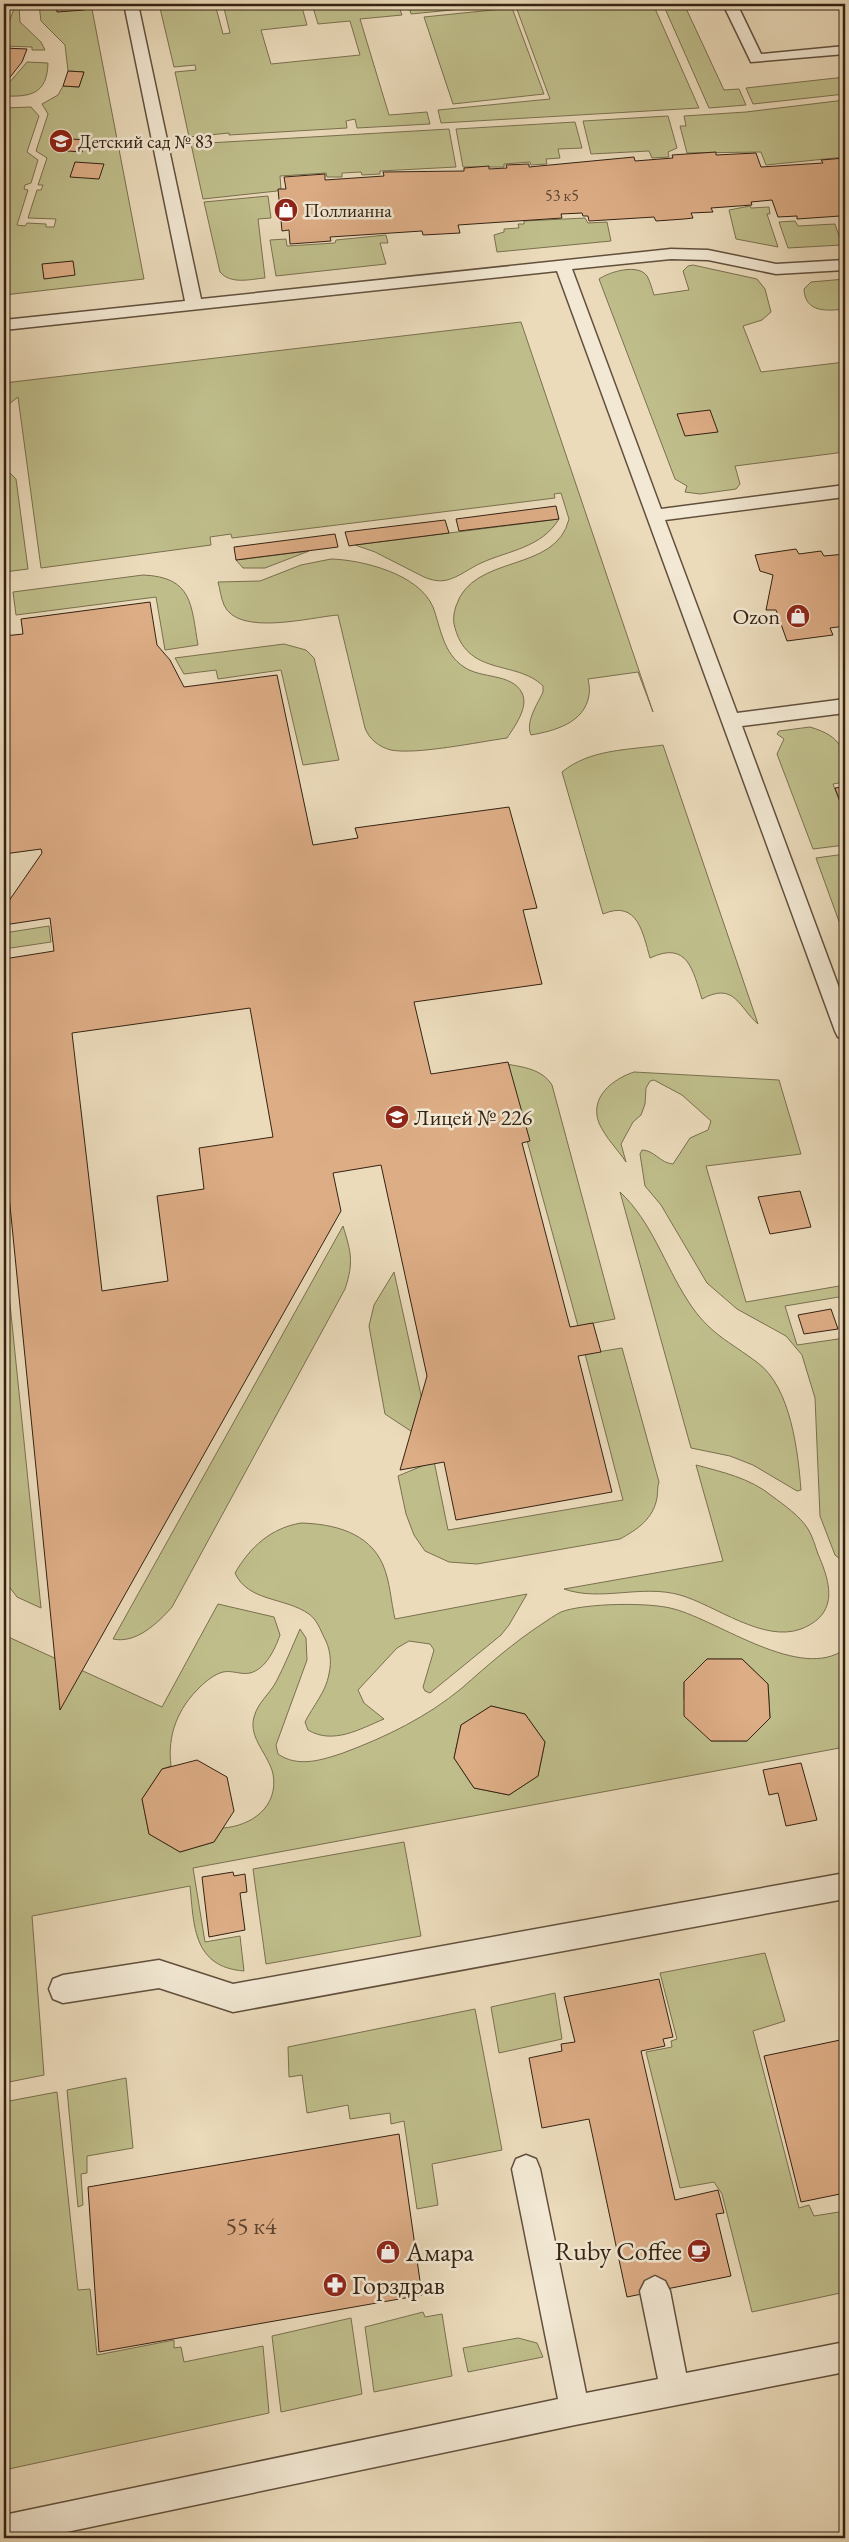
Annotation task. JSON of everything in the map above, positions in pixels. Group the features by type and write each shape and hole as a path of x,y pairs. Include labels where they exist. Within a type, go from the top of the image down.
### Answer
{"lane":[{"path":"131,4 194,304"},
{"path":"730,4 756,59 845,50"},
{"path":"4,325 562,264 671,254 708,255 776,269 845,265"},
{"path":"562,264 845,1031"},
{"path":"654,516 845,491"},
{"path":"730,721 845,707"},
{"path":"62,1990 159,1974 233,1998 845,1886"},
{"path":"526,2169 575,2410"},
{"path":"655,2291 675,2391"},
{"path":"4,2530 575,2410 845,2357"}],"shaded area":[{"name":"Детский сад № 83","path":"39,4 91,4 144,279 4,295 4,108 31,107 39,116 27,152 38,160 31,183 25,185 24,189 28,190 17,225 25,226 27,223 46,224 46,227 54,227 56,219 28,218 37,190 41,190 43,185 38,185 47,158 36,151 48,114 42,104 58,95 63,86 79,87 84,72 68,71 65,45 41,21"},
{"path":"159,4 215,4 223,34 230,33 223,4 301,4 307,25 261,30 271,64 360,55 350,21 318,24 312,4 398,4 402,15 360,19 389,115 427,112 430,124 357,128 355,119 346,121 347,128 229,135 229,133 189,137 175,72 196,70 195,65 174,67"},
{"path":"408,4 513,4 411,14"},
{"path":"515,4 653,4 699,108 441,123 438,110 550,99"},
{"path":"663,4 684,4 724,90 739,89 746,105 709,108"},
{"path":"15,6 19,6 20,22 41,42 45,50 32,50 32,47 4,46 4,36"},
{"path":"512,8 544,94 453,104 424,17"},
{"path":"27,62 48,63 47,73 41,87 30,94 22,96 4,96 4,83 9,83"},
{"path":"845,77 845,94 753,104 746,88"},
{"path":"845,100 845,157 766,165 761,152 687,153 680,126 686,126 684,116 746,112"},
{"path":"668,116 677,148 668,152 669,157 652,158 649,151 591,154 583,121"},
{"path":"575,122 582,148 558,149 560,158 546,159 547,164 531,165 530,162 504,164 504,167 463,167 456,129"},
{"path":"449,129 456,167 380,171 380,174 362,175 361,172 342,173 342,177 327,177 326,173 280,176 281,189 277,191 203,199 191,144"},
{"path":"268,196 271,218 258,219 265,278 230,279 220,272 204,202"},
{"path":"750,206 751,208 769,207 770,214 767,214 778,247 736,239 729,210"},
{"path":"585,218 588,223 607,222 611,241 497,252 494,235 504,232 504,229 519,228 518,224 524,224 524,221"},
{"path":"795,221 798,226 835,224 842,245 788,248 779,222"},
{"path":"386,235 388,243 380,243 386,264 276,276 270,240 286,239 287,246 335,243 336,240"},
{"path":"693,265 757,279 765,289 771,312 762,320 743,326 761,372 845,362 845,450 837,453 735,466 740,484 736,489 700,494 685,492 687,486 675,479 599,279 609,274 630,269 643,272 647,276 654,295 689,290 683,271 688,266"},
{"path":"845,279 845,309 824,310 808,303 804,289 811,282"},
{"path":"521,322 653,712 638,672 588,679 589,695 586,705 575,719 558,728 531,735 531,719 543,692 543,686 532,678 480,660 469,653 460,641 454,624 454,615 456,606 465,589 479,578 532,557 548,548 561,536 569,519 561,493 554,494 555,498 232,538 231,534 210,537 211,545 41,568 18,397 4,408 4,383"},
{"path":"4,467 16,479 28,569 4,572"},
{"path":"559,519 552,529 534,542 481,563 456,577 444,581 427,578 375,552 355,545"},
{"path":"309,551 265,568 243,568 236,560"},
{"path":"331,559 374,566 389,571 416,586 433,607 447,648 457,661 471,671 504,679 517,687 522,693 524,704 514,728 507,738 416,751 391,750 382,747 372,739 365,728 338,615 276,623 259,623 232,615 224,605 218,582 260,581 301,565"},
{"path":"143,575 172,581 181,587 191,606 198,645 165,650 156,597 16,615 13,592"},
{"path":"284,644 306,650 314,658 339,760 303,765 281,670 218,679 216,670 184,674 175,658"},
{"path":"810,727 836,740 843,753 845,782 833,784 845,815 845,845 813,849 777,754 784,739 777,734 779,731"},
{"path":"663,745 758,1024 741,1004 729,995 722,993 713,994 702,999 692,969 681,956 673,953 663,953 650,958 645,939 637,921 631,915 624,911 603,914 562,772 573,764 597,755"},
{"path":"845,854 845,938 816,858"},
{"path":"49,926 51,942 4,949 4,933"},
{"path":"506,1064 538,1072 552,1085 615,1319 578,1326"},
{"path":"634,1072 779,1080 801,1154 706,1166 746,1302 845,1285 845,1296 785,1306 797,1345 845,1338 845,1563 835,1555 820,1516 815,1398 802,1355 786,1336 737,1309 707,1283 661,1205 645,1186 640,1154 642,1150 673,1164 690,1138 708,1130 711,1121 682,1095 654,1080 650,1081 646,1088 645,1104 641,1115 633,1122 621,1144 626,1162 599,1123 597,1105 600,1097 611,1084"},
{"path":"620,1192 641,1216 688,1301 704,1322 758,1363 769,1374 778,1388 791,1422 798,1458 801,1490 797,1491 753,1465 730,1456 691,1448"},
{"path":"343,1226 350,1257 350,1271 345,1289 172,1607 146,1631 122,1640 113,1639"},
{"path":"4,1245 41,1608 17,1597 4,1580"},
{"path":"394,1272 432,1445 385,1414 369,1326 374,1305"},
{"path":"622,1348 659,1482 655,1505 644,1523 620,1539 477,1564 449,1562 425,1551 414,1535 406,1514 398,1476 434,1461 448,1530 623,1500 585,1354"},
{"path":"696,1465 736,1476 754,1485 787,1507 805,1524 813,1538 826,1576 829,1597 827,1607 822,1615 813,1623 801,1629 786,1632 771,1631 739,1621 680,1595 651,1591 592,1594 564,1589 723,1561"},
{"path":"301,1523 337,1528 359,1537 369,1545 383,1565 389,1585 395,1619 527,1594 501,1635 430,1693 425,1691 423,1687 434,1650 430,1644 409,1641 397,1648 358,1690 364,1703 384,1719 346,1734 327,1736 317,1734 308,1730 305,1722 325,1687 330,1669 329,1650 320,1628 309,1614 289,1604 268,1598 249,1589 235,1573 247,1555 262,1540 280,1529"},
{"path":"218,1604 274,1617 280,1635 273,1652 261,1667 250,1673 223,1672 217,1674 192,1695 180,1713 173,1733 170,1755 171,1766 162,1769 142,1799 149,1834 180,1852 214,1842 223,1828 253,1819 261,1813 272,1796 274,1786 273,1774 256,1739 253,1725 254,1717 258,1707 276,1682 300,1629 306,1638 307,1660 276,1745 278,1754 294,1761 302,1762 343,1753 390,1733 420,1717 462,1688 531,1631 559,1613 572,1609 601,1605 650,1605 674,1609 783,1654 806,1658 827,1657 845,1649 845,1747 193,1868 205,1942 240,1936 244,1971 227,1968 215,1962 199,1942 195,1929 190,1886 32,1916 44,2075 4,2083 4,1635 162,1707","holes":["707,1659 742,1659 768,1684 770,1718 747,1741 711,1741 684,1699 684,1682","491,1706 525,1714 545,1742 538,1776 509,1795 474,1788 454,1758 461,1725"]},
{"path":"404,1842 421,1936 266,1964 253,1869"},
{"path":"765,1953 785,2021 753,2031 799,2208 809,2205 814,2216 845,2211 845,2292 752,2312 722,2194 714,2182 680,2188 646,2052 672,2047 671,2041 677,2039 660,1973"},
{"path":"555,1993 562,2039 499,2053 491,2007"},
{"path":"475,2009 502,2150 432,2164 438,2205 417,2209 404,2121 391,2124 390,2113 350,2119 348,2105 307,2113 302,2075 289,2077 288,2047"},
{"path":"126,2078 133,2148 87,2156 87,2173 81,2174 83,2205 78,2207 67,2090"},
{"path":"57,2092 78,2290 90,2289 97,2355 174,2340 174,2348 181,2347 184,2362 263,2346 269,2413 4,2470 4,2102"},
{"path":"423,2312 425,2317 442,2314 452,2376 374,2392 365,2327"},
{"path":"351,2318 362,2394 281,2412 272,2336"},
{"path":"518,2338 537,2343 543,2357 468,2372 463,2348"}],"building":[{"path":"56,4 83,4 84,10 57,12"},
{"path":"4,48 27,49 22,62 7,81 4,81"},
{"path":"68,71 84,72 79,87 63,86"},
{"path":"57,138 86,140 82,152 53,150"},
{"path":"716,152 716,155 756,153 761,167 823,163 821,160 845,158 845,220 842,220 840,216 797,219 797,216 778,217 772,200 751,202 752,205 711,208 713,212 691,213 693,218 656,221 654,217 589,221 588,216 583,216 582,213 561,214 562,218 458,225 460,233 423,235 422,231 330,237 331,241 290,244 289,230 282,231 278,189 286,189 284,177 325,174 325,180 384,176 383,172 464,171 464,168 489,166 489,169 507,168 506,165 529,164 529,167 634,157 635,161 673,158 672,155"},
{"path":"75,162 104,164 99,179 70,177"},
{"path":"73,261 75,275 44,279 42,264"},
{"path":"710,410 718,432 685,436 677,414"},
{"path":"556,506 559,519 459,531 456,519"},
{"path":"445,520 449,533 349,546 345,532"},
{"path":"335,534 338,547 236,560 234,547"},
{"path":"796,549 799,554 821,551 824,556 845,554 845,626 830,628 833,635 787,641 776,610 766,610 773,575 760,571 755,555"},
{"path":"150,602 157,645 170,660 184,687 277,675 313,845 358,838 355,828 509,807 537,908 523,910 542,984 414,1002 431,1074 508,1062 530,1141 522,1143 570,1327 593,1323 601,1352 578,1356 612,1492 456,1520 444,1462 400,1470 427,1376 381,1165 333,1173 341,1211 60,1710 4,1145 4,959 54,951 50,918 4,925 4,908 42,853 41,849 4,854 4,636 23,634 21,619","holes":["250,1008 273,1137 199,1148 204,1189 157,1196 168,1281 102,1291 72,1033"]},
{"path":"845,787 845,815 835,788"},
{"path":"800,1191 811,1227 770,1234 758,1197"},
{"path":"831,1309 838,1329 804,1334 798,1315"},
{"path":"707,1659 742,1659 768,1684 770,1718 747,1741 711,1741 684,1716 684,1682"},
{"path":"491,1706 525,1714 545,1742 538,1776 509,1795 474,1788 454,1758 461,1725"},
{"path":"197,1760 227,1777 234,1811 214,1842 180,1852 149,1834 142,1799 162,1769"},
{"path":"801,1763 817,1820 786,1826 778,1793 769,1795 763,1770"},
{"path":"233,1872 234,1876 245,1874 247,1892 240,1893 245,1930 209,1937 202,1877"},
{"path":"659,1979 673,2037 663,2039 665,2046 641,2051 675,2200 718,2190 724,2213 716,2214 731,2276 627,2297 589,2119 542,2128 529,2058 562,2051 561,2044 575,2042 564,1997"},
{"path":"845,2039 845,2193 801,2202 764,2056"},
{"path":"399,2134 422,2295 99,2352 88,2187"}],"place":[{"name":"Детский сад № 83","path":"61,141"},
{"name":"Поллианна","path":"286,210"},
{"name":"Ozon","path":"798,616"},
{"name":"Лицей № 226","path":"397,1117"},
{"name":"Ruby Coffee","path":"699,2251"},
{"name":"Амара","path":"388,2252"},
{"name":"Горздрав","path":"335,2285"}]}
